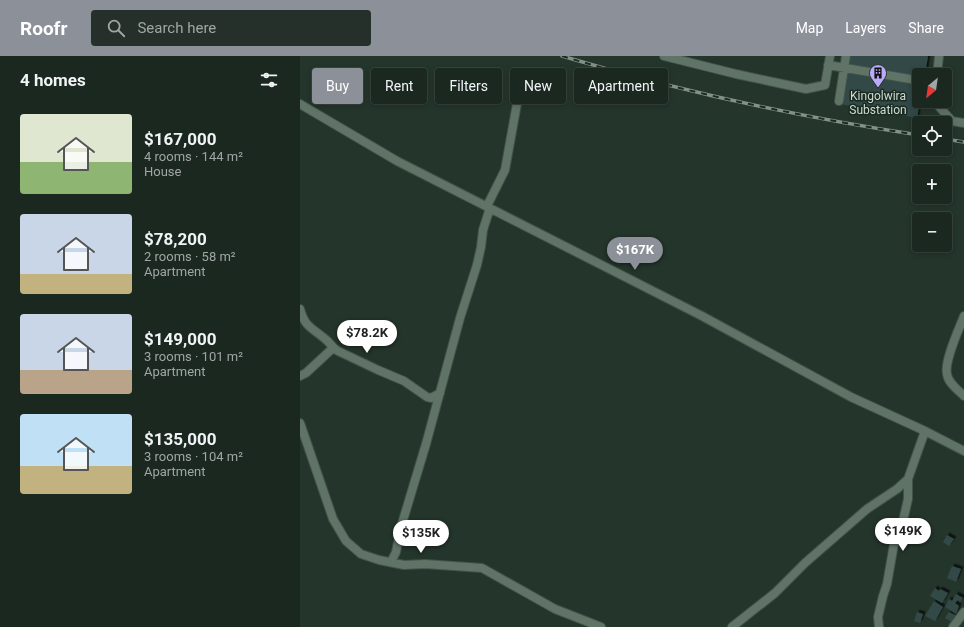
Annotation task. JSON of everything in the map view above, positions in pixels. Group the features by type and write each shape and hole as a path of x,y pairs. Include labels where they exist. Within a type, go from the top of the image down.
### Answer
{"street":[{"path":"664,56 736,74 806,88 825,85 830,56"},
{"path":"838,101 846,56"},
{"path":"938,68 939,56"},
{"path":"828,65 912,79"},
{"path":"300,104 397,161 702,316 851,398 874,407 964,451"},
{"path":"391,562 396,552 401,527 421,462 460,318 477,264 481,247 482,230 489,207 505,170 517,104"},
{"path":"940,108 952,121 964,123"},
{"path":"300,309 308,327 325,338 333,348 404,381 426,397 431,398 440,393"},
{"path":"964,316 948,361 947,374 952,384 964,396"},
{"path":"300,376 306,373 333,348"},
{"path":"300,423 333,519 343,538 361,554 404,566 426,564 482,568 555,609 601,627"},
{"path":"879,627 878,618 887,584 894,544 903,521 908,499 908,479 925,431"},
{"path":"732,627 775,593 805,563 861,514 897,489 908,479"},
{"path":"954,626 964,612"}],"building":[{"name":"Kingolwira Substation","path":"843,56 928,56 926,68 912,68 912,108 919,108 917,116 912,117 835,103"},
{"path":"947,535 954,539 949,546 943,542"},
{"path":"952,566 961,569 956,582 947,578"},
{"path":"935,588 939,591 940,589 948,593 942,603 930,596"},
{"path":"956,594 963,598 960,602 958,600 955,603 959,606 956,614 945,607 949,599 952,601"},
{"path":"934,601 943,607 935,621 925,616"},
{"path":"917,612 923,614 920,623 914,621"},
{"path":"949,612 959,617 955,624 945,618"}],"railway":[{"path":"562,56 650,81 739,102 829,120 912,134"},
{"path":"952,140 964,142"}],"place":[{"name":"Kingolwira Substation","path":"878,88"}]}
